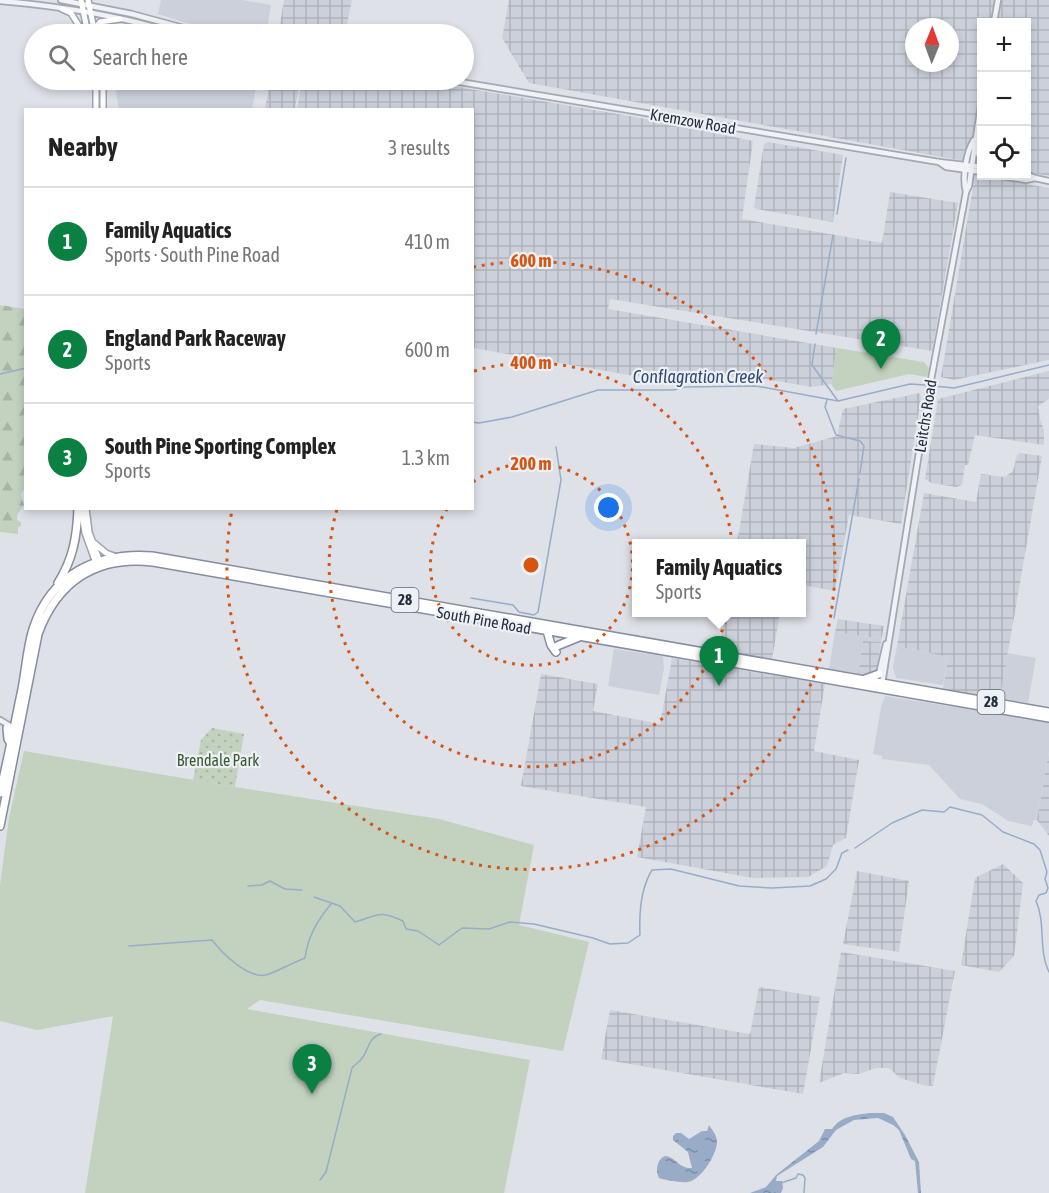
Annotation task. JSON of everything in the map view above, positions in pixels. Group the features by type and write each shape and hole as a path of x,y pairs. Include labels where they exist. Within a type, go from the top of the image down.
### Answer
{"highway":[{"path":"52,593 74,549 79,510"},
{"name":"South Pine Road","path":"0,826 8,726 32,635 42,609 52,593 75,573 114,556 152,556 1049,718"},
{"name":"South Pine Road","path":"8,726 38,634 45,616 58,595 98,564 118,561 153,562 579,637 717,658"},
{"path":"547,631 551,645 557,649 579,637"},
{"name":"South Pine Road","path":"782,669 862,680 879,686 1049,712"},
{"path":"862,680 879,674"},
{"path":"0,793 11,744 8,726"}],"main road":[{"path":"85,2 89,24"},
{"path":"62,9 71,13 81,24"},
{"path":"98,24 120,19"},
{"path":"96,90 96,108"},
{"path":"103,90 103,108"},
{"path":"79,510 85,533 98,564"},
{"path":"86,510 98,564"},
{"path":"92,541 106,553 114,556"}],"street":[{"path":"61,0 85,2 169,24"},
{"path":"995,18 998,0"},
{"path":"0,1 87,12 144,24"},
{"name":"Kremzow Road","path":"474,84 939,162 977,171"},
{"name":"Leitchs Road","path":"969,168 975,146 977,122"},
{"name":"Leitchs Road","path":"879,686 928,396 969,186 970,146 974,140"},
{"path":"975,146 977,152"},
{"name":"Kremzow Road","path":"969,168 977,165"},
{"path":"1031,176 1049,181"},
{"path":"1031,179 1035,178"},
{"name":"Leitchs Road","path":"879,686 883,651 887,641"}],"shaded area":[{"path":"161,0 242,0 271,5 267,24 192,24 158,14"},
{"path":"284,0 352,0 347,24 280,24"},
{"path":"509,0 1049,0 1049,176 1031,173 1031,18 977,18 977,163 529,83 502,38"},
{"path":"116,90 255,90 252,108 119,108"},
{"path":"268,90 298,90 295,108 265,108"},
{"path":"300,90 474,90 641,118 753,141 742,219 882,243 890,192 958,203 932,351 610,299 608,309 837,348 831,384 812,387 754,377 685,377 669,382 474,348 474,108 297,108"},
{"path":"768,142 843,155 833,222 754,207 764,144"},
{"path":"975,175 977,180 1003,180 1049,188 1049,360 954,380 941,377"},
{"path":"1049,371 1049,399 1038,406 1044,430 1044,445 975,435 968,465 965,465 962,485 956,487 931,483 925,479 938,399"},
{"path":"920,393 921,398 901,524 849,515 835,591 806,586 806,539 738,539 754,444 794,448 837,436 843,409"},
{"path":"1020,453 1042,456 1000,698 943,689 948,657 897,646 924,493 976,502 981,474 1005,477 1013,471 1017,455"},
{"path":"725,617 779,617 772,659 719,650"},
{"path":"838,619 884,626 882,637 835,632"},
{"path":"835,632 882,637 881,642 863,641 858,674 829,669"},
{"path":"863,641 881,642 877,669 871,674 858,674"},
{"path":"897,646 948,657 943,685 896,678 893,667"},
{"path":"614,649 663,656 664,668 659,695 608,686"},
{"path":"1008,653 1036,658 1028,703 1000,698"},
{"path":"672,658 825,684 814,751 859,760 846,838 833,845 827,866 808,877 753,878 637,857 646,807 521,786 541,674 598,684 593,711 660,724"},
{"path":"885,696 1049,722 1049,751 1037,820 1034,820 1032,826 1008,821 982,804 960,799 929,765 882,759 882,756 873,754"},
{"path":"1049,751 1049,836 1037,820"},
{"path":"1003,864 1023,883 1014,956 999,972 961,965 975,878"},
{"path":"857,871 909,881 899,952 843,944"},
{"path":"841,952 955,971 933,1086 900,1078 889,1068 876,1068 858,1074 844,1073 819,1083"},
{"path":"759,987 820,997 803,1094 601,1059 610,1010 750,1034"}],"green space":[{"path":"0,305 24,309 24,490 21,495 24,505 17,515 17,520 21,522 18,534 0,532"},
{"path":"837,348 924,362 929,368 927,377 909,374 836,391 831,384"},
{"name":"Brendale Park","path":"212,728 244,734 235,787 193,780 201,740"},
{"path":"24,751 439,819 534,845 519,925 589,942 563,1051 260,1000 247,1009 530,1060 504,1193 85,1193 113,1016 37,1030 0,1021 0,885 9,818"}],"water":[{"path":"884,1113 893,1117 905,1135 919,1162 921,1193 918,1193 915,1161 911,1159 899,1130 878,1118 854,1120 836,1130 823,1147 777,1176 776,1181 782,1181 781,1193 750,1193 766,1187 776,1175 819,1141 825,1129 832,1129 840,1121 849,1117"},
{"path":"709,1125 717,1142 714,1153 703,1172 688,1182 659,1178 658,1166 660,1160 665,1156 684,1167 692,1168 688,1152 673,1140 673,1136 681,1133 689,1139 702,1131 707,1131"}],"waterway":[{"path":"837,214 846,158"},
{"path":"816,334 833,235"},
{"path":"815,344 812,365 838,401"},
{"name":"Conflagration Creek","path":"933,386 954,388 1049,365"},
{"name":"Conflagration Creek","path":"0,374 24,368"},
{"name":"Conflagration Creek","path":"474,422 512,417 598,390 673,390 685,387 756,386 838,401 910,384 925,385"},
{"path":"827,400 825,407 836,435 860,441 864,446 860,473"},
{"path":"471,598 513,605 519,612 534,615 538,612 561,480 556,447"},
{"path":"834,618 859,479"},
{"path":"855,848 892,823 922,810 944,812 950,807 982,815 1003,832 1034,844 1040,850 1047,872 1045,879 1048,888 1046,893 1039,895 1036,901 1041,918 1044,955 1049,972"},
{"path":"314,897 340,906 355,922 382,914 394,917 403,921 406,929 418,931 439,945 462,928 489,929 510,922 534,924 610,944 628,943 640,935 642,901 645,885 652,870 671,869 739,886 772,888 810,886 826,879 836,869 842,853 848,850"},
{"path":"248,886 262,885 270,881 285,889 302,890"},
{"path":"129,946 212,940 222,952 244,969 251,973 266,975 305,958 314,929 331,904"},
{"path":"320,1180 326,1172 352,1068 362,1059 372,1040 381,1034"},
{"path":"781,1183 796,1178 798,1174 803,1175 805,1178 804,1193"}],"place":[{"name":"England Park Raceway","path":"881,369"},
{"name":"Family Aquatics","path":"719,686"},
{"name":"South Pine Sporting Complex","path":"312,1094"}]}
